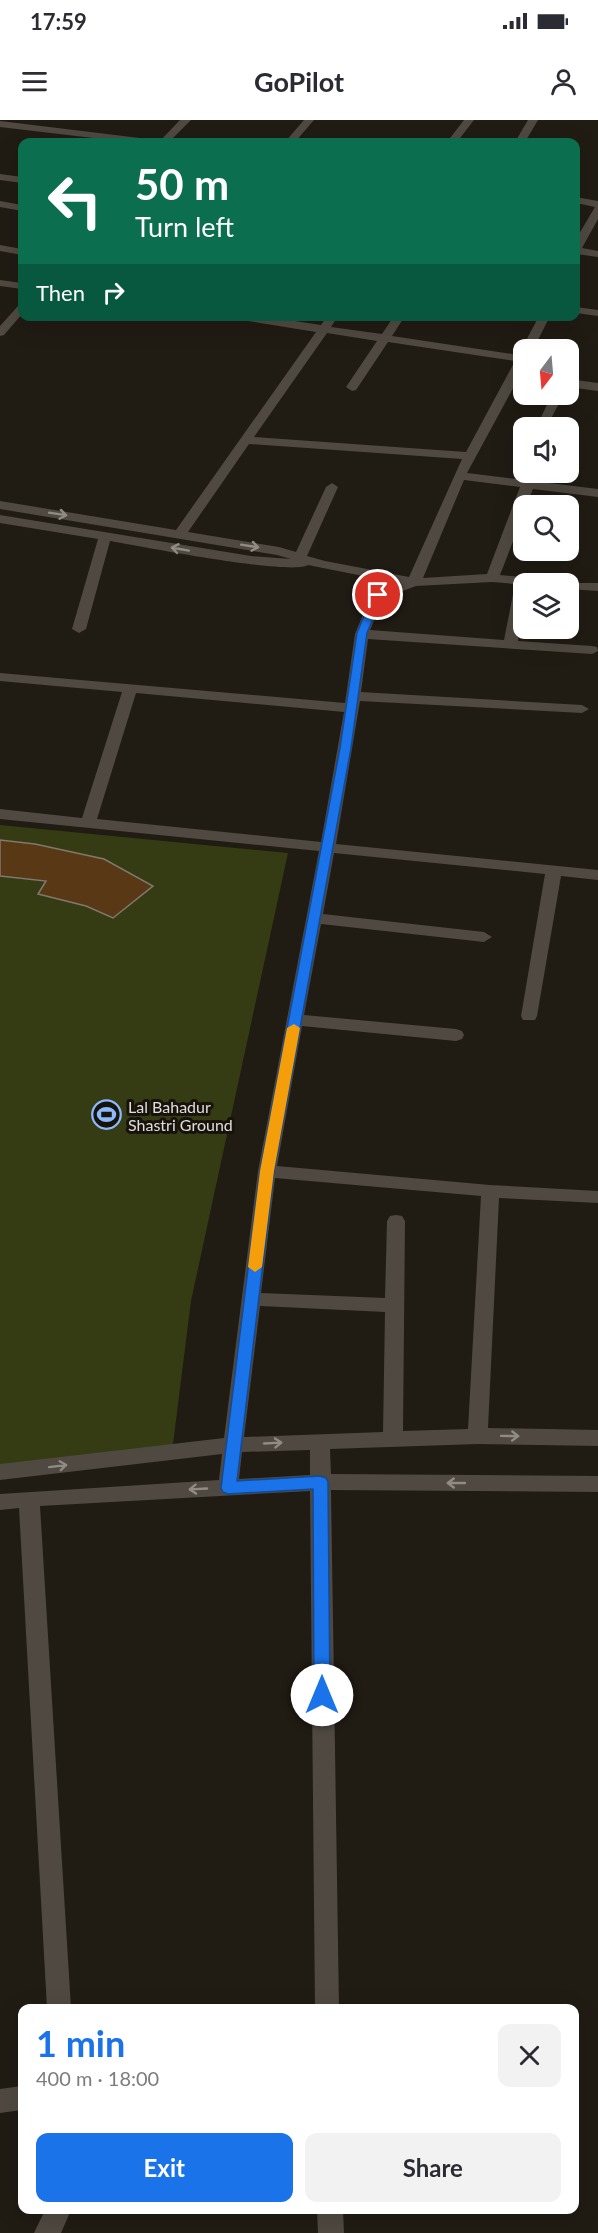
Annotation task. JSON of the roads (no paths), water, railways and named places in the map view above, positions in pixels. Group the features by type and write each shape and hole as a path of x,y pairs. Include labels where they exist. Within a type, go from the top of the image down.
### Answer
{"street":[{"path":"168,138 186,120"},
{"path":"293,138 309,120"},
{"path":"455,138 469,120"},
{"path":"522,138 532,120"},
{"path":"0,124 115,138"},
{"path":"0,177 18,179"},
{"path":"580,201 598,204"},
{"path":"0,204 18,207"},
{"path":"580,243 598,209"},
{"path":"0,248 18,251"},
{"path":"580,251 598,254"},
{"path":"0,283 18,285"},
{"path":"580,311 598,313"},
{"path":"0,333 18,313"},
{"path":"270,321 513,361"},
{"path":"179,535 330,321"},
{"path":"352,387 397,321"},
{"path":"534,339 542,321"},
{"path":"228,1488 267,1171 327,848 362,633 378,595 414,582 468,456 513,378"},
{"path":"579,384 598,387"},
{"path":"245,441 468,456"},
{"path":"459,476 598,493"},
{"path":"492,578 528,484"},
{"path":"298,561 332,487"},
{"path":"0,504 279,551 298,561"},
{"path":"0,519 251,561 298,561 414,582 492,578 513,579"},
{"path":"79,629 105,536"},
{"path":"579,586 598,587"},
{"path":"510,644 513,628"},
{"path":"362,633 592,650"},
{"path":"0,677 130,689 352,702 582,709"},
{"path":"88,823 130,689"},
{"path":"0,814 598,875"},
{"path":"529,1016 554,870"},
{"path":"314,918 484,937"},
{"path":"295,1020 456,1035"},
{"path":"267,1171 490,1191 598,1197"},
{"path":"478,1436 490,1191"},
{"path":"393,1438 396,1221"},
{"path":"251,1299 395,1305"},
{"path":"0,1473 232,1445 478,1436 598,1438"},
{"path":"320,1440 327,2004"},
{"path":"0,1502 320,1482 598,1484"},
{"path":"28,1499 59,2004"},
{"path":"0,2101 18,2099"},
{"path":"47,2233 56,2214"},
{"path":"330,2214 331,2233"}],"place":[{"name":"Lal Bahadur Shastri Ground","path":"107,1115"}]}
